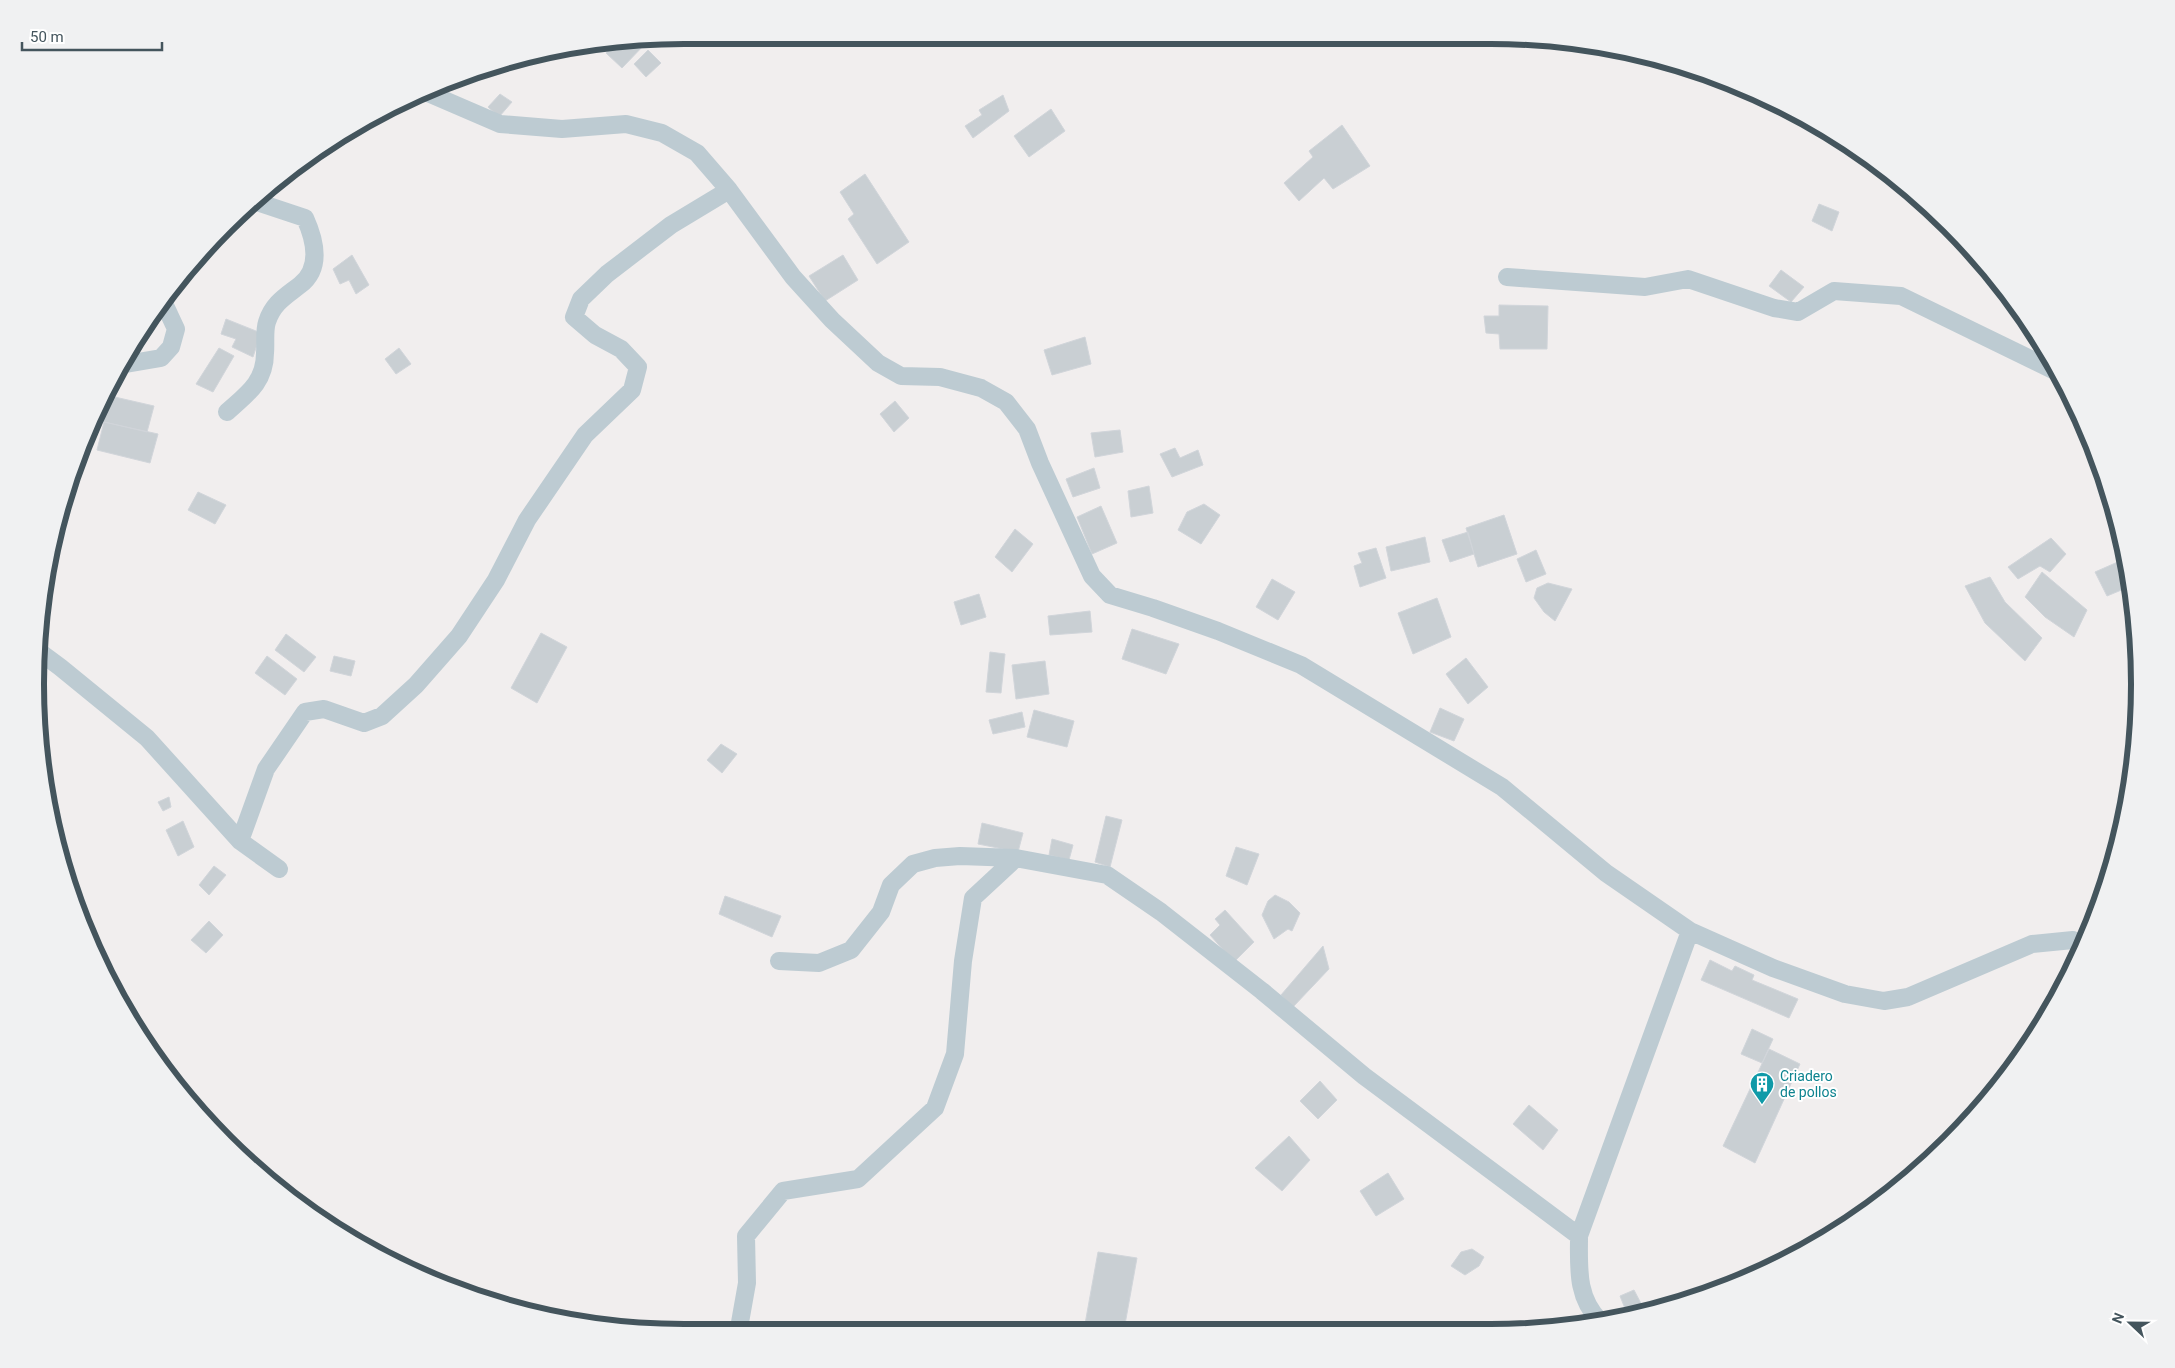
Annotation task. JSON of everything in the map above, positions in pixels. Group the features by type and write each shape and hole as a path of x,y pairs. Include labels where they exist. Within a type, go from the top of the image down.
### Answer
{"street":[{"path":"433,95 500,124 562,128 626,124 662,133 697,153 729,190 793,277 832,320 878,364 901,376 940,377 981,388 1006,402 1026,429 1092,576 1110,595 1218,631 1301,665 1502,787 1606,873 1690,931 1773,968 1836,990 1884,1001 1908,996 2032,944 2073,940 2077,942"},
{"path":"240,841 266,769 305,712 324,709 364,723 382,716 416,685 459,636 496,580 528,520 585,435 632,390 638,367 621,350 595,335 574,317 581,299 607,274 671,225 729,190"},
{"path":"227,412 254,389 263,370 266,323 273,310 286,294 301,284 312,269 315,253 312,233 306,218 261,203"},
{"path":"1507,277 1645,287 1688,279 1774,308 1798,312 1834,291 1901,296 2047,367"},
{"path":"130,363 161,358 171,347 176,329 166,308"},
{"path":"45,656 147,738 240,841 279,869"},
{"path":"779,961 819,963 851,950 881,912 890,886 912,864 935,858 960,856 1016,858 1106,875 1161,912 1262,991 1364,1076 1579,1236"},
{"path":"740,1324 747,1283 746,1236 782,1192 858,1179 936,1108 955,1054 963,962 974,898 1016,858"},
{"path":"1595,1316 1589,1310 1579,1276 1579,1236 1690,931"}],"building":[{"path":"644,45 622,68 606,53 612,48"},
{"path":"648,50 661,63 646,77 634,64"},
{"path":"500,94 512,102 499,117 488,107"},
{"path":"1003,95 1009,111 973,138 965,126 982,115 979,110"},
{"path":"1051,109 1065,131 1029,157 1014,136"},
{"path":"1342,125 1370,166 1333,189 1324,178 1299,201 1284,183 1313,157 1309,151"},
{"path":"865,174 909,242 877,264 848,219 854,214 840,192"},
{"path":"1819,204 1839,212 1832,231 1812,221"},
{"path":"352,255 369,285 356,294 349,280 340,284 333,269"},
{"path":"843,255 858,280 825,301 809,276"},
{"path":"1781,270 1804,287 1791,302 1769,286"},
{"path":"1499,305 1548,306 1547,349 1500,349 1499,334 1486,333 1484,316 1499,316"},
{"path":"226,319 261,333 253,357 232,347 236,339 221,334"},
{"path":"1085,337 1091,364 1052,375 1044,350"},
{"path":"219,348 234,356 213,392 196,384"},
{"path":"399,348 411,364 396,374 385,359"},
{"path":"112,396 154,406 147,432 100,421"},
{"path":"895,401 909,418 894,432 880,414"},
{"path":"104,422 158,434 150,463 97,450"},
{"path":"1120,430 1123,452 1095,457 1091,433"},
{"path":"1175,448 1180,458 1198,450 1203,465 1172,477 1160,454"},
{"path":"1094,468 1100,488 1073,497 1066,479"},
{"path":"1149,486 1153,513 1131,517 1128,491"},
{"path":"198,492 226,505 215,524 188,510"},
{"path":"1204,504 1220,515 1201,544 1178,530 1187,512"},
{"path":"1101,506 1117,543 1092,554 1077,517"},
{"path":"1504,515 1517,554 1478,567 1466,528"},
{"path":"1015,529 1033,544 1012,572 995,557"},
{"path":"1468,532 1474,554 1450,562 1442,540"},
{"path":"1425,537 1430,562 1391,571 1386,547"},
{"path":"2051,538 2066,554 2050,572 2040,566 2018,579 2008,567"},
{"path":"1376,548 1386,578 1360,587 1354,566 1362,563 1358,553"},
{"path":"1536,550 1546,574 1526,582 1517,559"},
{"path":"2119,561 2124,589 2107,596 2095,572"},
{"path":"2042,572 2087,610 2074,637 2045,617 2025,597"},
{"path":"1990,577 2005,602 2042,638 2025,661 1985,623 1965,586"},
{"path":"1272,579 1295,592 1278,620 1256,607"},
{"path":"1548,583 1572,589 1555,621 1544,612 1534,598 1537,588"},
{"path":"979,594 986,617 961,625 954,602"},
{"path":"1437,598 1451,637 1413,654 1398,613"},
{"path":"1090,611 1092,632 1050,635 1048,616"},
{"path":"1132,629 1179,644 1166,674 1122,659"},
{"path":"541,633 567,647 537,703 511,688"},
{"path":"286,634 316,657 304,672 275,650"},
{"path":"990,652 1005,654 1001,693 986,692"},
{"path":"267,656 297,679 285,695 255,673"},
{"path":"334,656 355,661 351,676 330,671"},
{"path":"1466,658 1488,687 1468,704 1446,674"},
{"path":"1045,661 1049,694 1016,699 1012,665"},
{"path":"1440,708 1464,719 1454,741 1430,732"},
{"path":"1034,710 1074,721 1067,747 1027,737"},
{"path":"1022,712 1025,727 993,734 989,720"},
{"path":"721,744 737,754 722,773 707,760"},
{"path":"169,797 171,807 163,811 158,802"},
{"path":"1106,816 1122,820 1110,867 1095,862"},
{"path":"183,821 194,847 178,856 166,830"},
{"path":"982,823 1023,833 1018,852 978,844"},
{"path":"1052,839 1073,845 1069,860 1049,855"},
{"path":"1236,847 1259,854 1247,885 1226,876"},
{"path":"214,866 226,875 209,895 199,885"},
{"path":"1275,895 1289,902 1300,913 1292,931 1288,929 1274,939 1262,915 1268,901"},
{"path":"725,896 781,916 772,937 719,914"},
{"path":"1225,910 1254,942 1234,962 1210,935 1220,925 1215,919"},
{"path":"209,921 223,935 206,953 191,940"},
{"path":"1323,946 1329,969 1293,1007 1281,995"},
{"path":"1710,960 1732,971 1735,966 1754,975 1752,980 1798,999 1789,1018 1701,980"},
{"path":"1752,1029 1773,1039 1762,1063 1741,1054"},
{"name":"Criadero de pollos","path":"1769,1049 1800,1064 1755,1163 1723,1146"},
{"path":"1320,1081 1337,1100 1318,1119 1300,1101"},
{"path":"1529,1105 1558,1130 1543,1150 1513,1124"},
{"path":"1289,1136 1310,1160 1282,1191 1255,1168"},
{"path":"1388,1173 1404,1199 1376,1216 1360,1191"},
{"path":"1472,1249 1484,1257 1479,1266 1465,1275 1451,1266 1461,1252"},
{"path":"1098,1252 1137,1258 1125,1324 1085,1324"},
{"path":"1634,1290 1642,1306 1625,1310 1620,1296"}],"place":[{"name":"Criadero de pollos","path":"1762,1105"}]}
